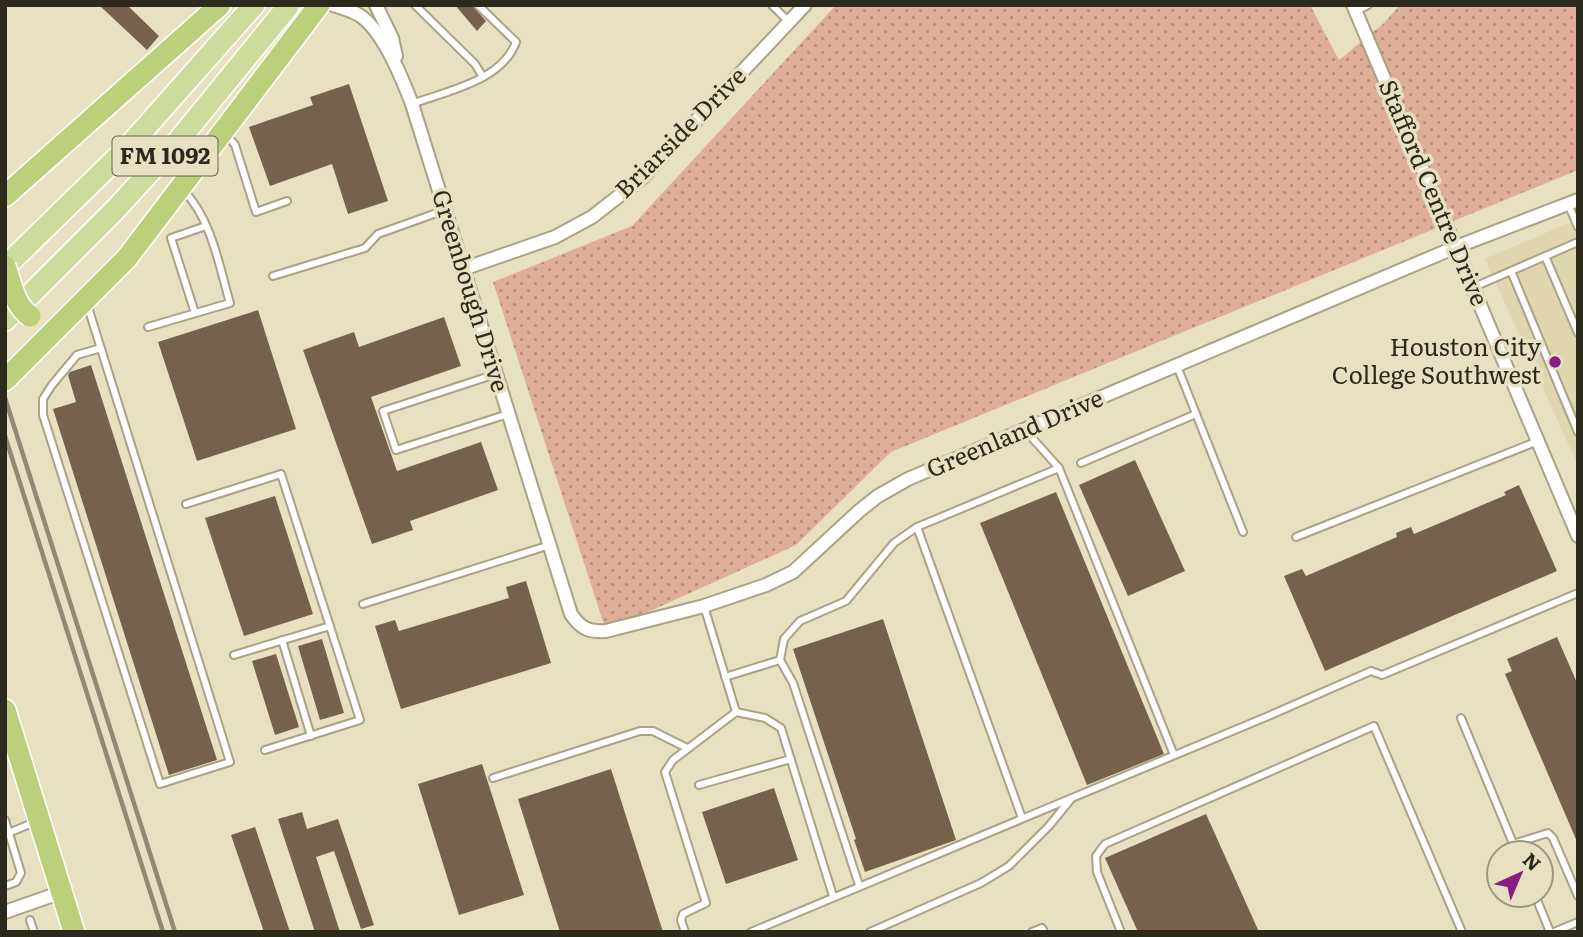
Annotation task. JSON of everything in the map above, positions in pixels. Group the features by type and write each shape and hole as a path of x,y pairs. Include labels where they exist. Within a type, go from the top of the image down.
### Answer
{"highway":[{"path":"7,196 220,5"},
{"path":"5,380 127,258 318,5"},
{"path":"5,267 22,310 41,320 66,320"},
{"path":"5,710 74,932"}],"main road":[{"path":"5,267 129,145 254,5"},
{"name":"FM 1092","path":"5,320 114,211 179,140 289,5"}],"street":[{"name":"Greenbough Drive","path":"333,5 361,16 383,42 399,71 412,104 540,513"},
{"name":"Greenbough Drive","path":"376,5 392,38 399,71"},
{"name":"Briarside Drive","path":"463,269 555,237 592,218 642,178 805,5"},
{"name":"Stafford Centre Drive","path":"1359,7 1578,536"},
{"name":"Greenland Drive","path":"540,513 571,614 580,627 591,632 606,631 704,606 766,585 793,572 878,496 908,479 1457,247 1573,202"},
{"path":"5,912 62,892"}],"lane":[{"path":"415,5 475,64 483,77"},
{"path":"412,104 483,77 498,67 514,49 516,42 478,5"},
{"path":"772,5 789,22"},
{"path":"223,131 235,145 256,212 287,201"},
{"path":"148,327 230,303 206,226 198,209 180,187"},
{"path":"1573,202 1578,227"},
{"path":"273,276 365,248 378,234 445,211"},
{"path":"195,313 171,239 206,226"},
{"path":"1474,287 1578,242"},
{"path":"1545,256 1578,334"},
{"path":"1511,271 1578,432"},
{"path":"86,299 230,762 160,785 43,415 43,400 77,355 101,348"},
{"path":"1177,366 1243,532"},
{"path":"496,374 383,411 396,450 509,414"},
{"path":"1081,463 1196,414"},
{"path":"1025,430 1059,468 1174,755"},
{"path":"1296,537 1538,441"},
{"path":"859,885 793,683 780,660 784,639 800,621 846,601 894,543 917,527 1059,468"},
{"path":"186,504 281,474 330,626 360,720 265,750"},
{"path":"917,527 1022,818"},
{"path":"363,604 550,545"},
{"path":"751,932 1371,671 1382,675 1578,593"},
{"path":"704,606 736,712"},
{"path":"234,655 330,626"},
{"path":"282,640 312,736"},
{"path":"725,677 780,660"},
{"path":"685,932 681,920 683,914 706,904 665,772 668,765 687,748 736,712 765,719 781,729 833,896"},
{"path":"1461,718 1511,839"},
{"path":"1121,932 1097,872 1096,856 1105,844 1374,726 1459,931"},
{"path":"493,778 640,731 653,731 687,748"},
{"path":"699,785 791,759"},
{"path":"870,932 981,883 1009,866 1049,826 1073,797"},
{"path":"5,820 21,873 16,882 5,886"},
{"path":"7,833 40,821"},
{"path":"1529,839 1548,833 1553,839"},
{"path":"1555,843 1578,896"},
{"path":"1541,909 1552,932 1578,922"},
{"path":"30,920 34,932"},
{"path":"1032,932 1042,928 1044,932"}],"shaded area":[{"path":"836,5 1310,5 1339,60 1384,23 1400,5 1578,5 1578,170 891,452 796,545 606,631 493,282 632,226"},
{"name":"Houston City College Southwest","path":"1578,219 1578,466 1485,259"}],"building":[{"path":"99,5 127,5 159,36 147,50"},
{"path":"455,5 472,5 486,21 477,31"},
{"path":"349,84 388,201 348,214 332,164 270,186 249,127 313,105 310,97"},
{"path":"258,310 296,429 197,461 158,342"},
{"path":"444,317 461,366 371,397 397,471 481,442 498,490 410,521 413,530 372,544 303,350 354,332 359,347"},
{"path":"91,365 217,760 169,775 53,409 76,402 68,375"},
{"path":"1135,460 1185,571 1128,596 1079,485"},
{"path":"1519,485 1557,571 1325,671 1284,576 1302,569 1306,576 1397,537 1396,533 1411,527 1414,534 1506,495 1504,492"},
{"path":"1056,492 1164,754 1087,785 980,523"},
{"path":"275,496 313,614 244,636 205,518"},
{"path":"526,581 551,663 401,709 375,626 395,620 399,631 509,598 506,587"},
{"path":"883,619 956,840 865,872 793,649"},
{"path":"1557,637 1578,685 1578,844 1505,674 1512,671 1507,659"},
{"path":"322,639 344,713 320,720 298,646"},
{"path":"276,654 299,727 275,735 252,661"},
{"path":"482,764 524,895 459,915 418,784"},
{"path":"611,769 663,932 560,932 518,799"},
{"path":"774,788 798,860 726,884 702,812"},
{"path":"302,812 307,829 338,819 374,925 361,929 334,851 316,857 340,932 315,932 278,819"},
{"path":"1206,814 1259,932 1138,932 1105,858"},
{"path":"255,827 290,932 264,932 231,835"}],"railway":[{"path":"5,398 175,932"},
{"path":"5,436 163,932"}],"place":[{"name":"Houston City College Southwest","path":"1555,362"}]}
